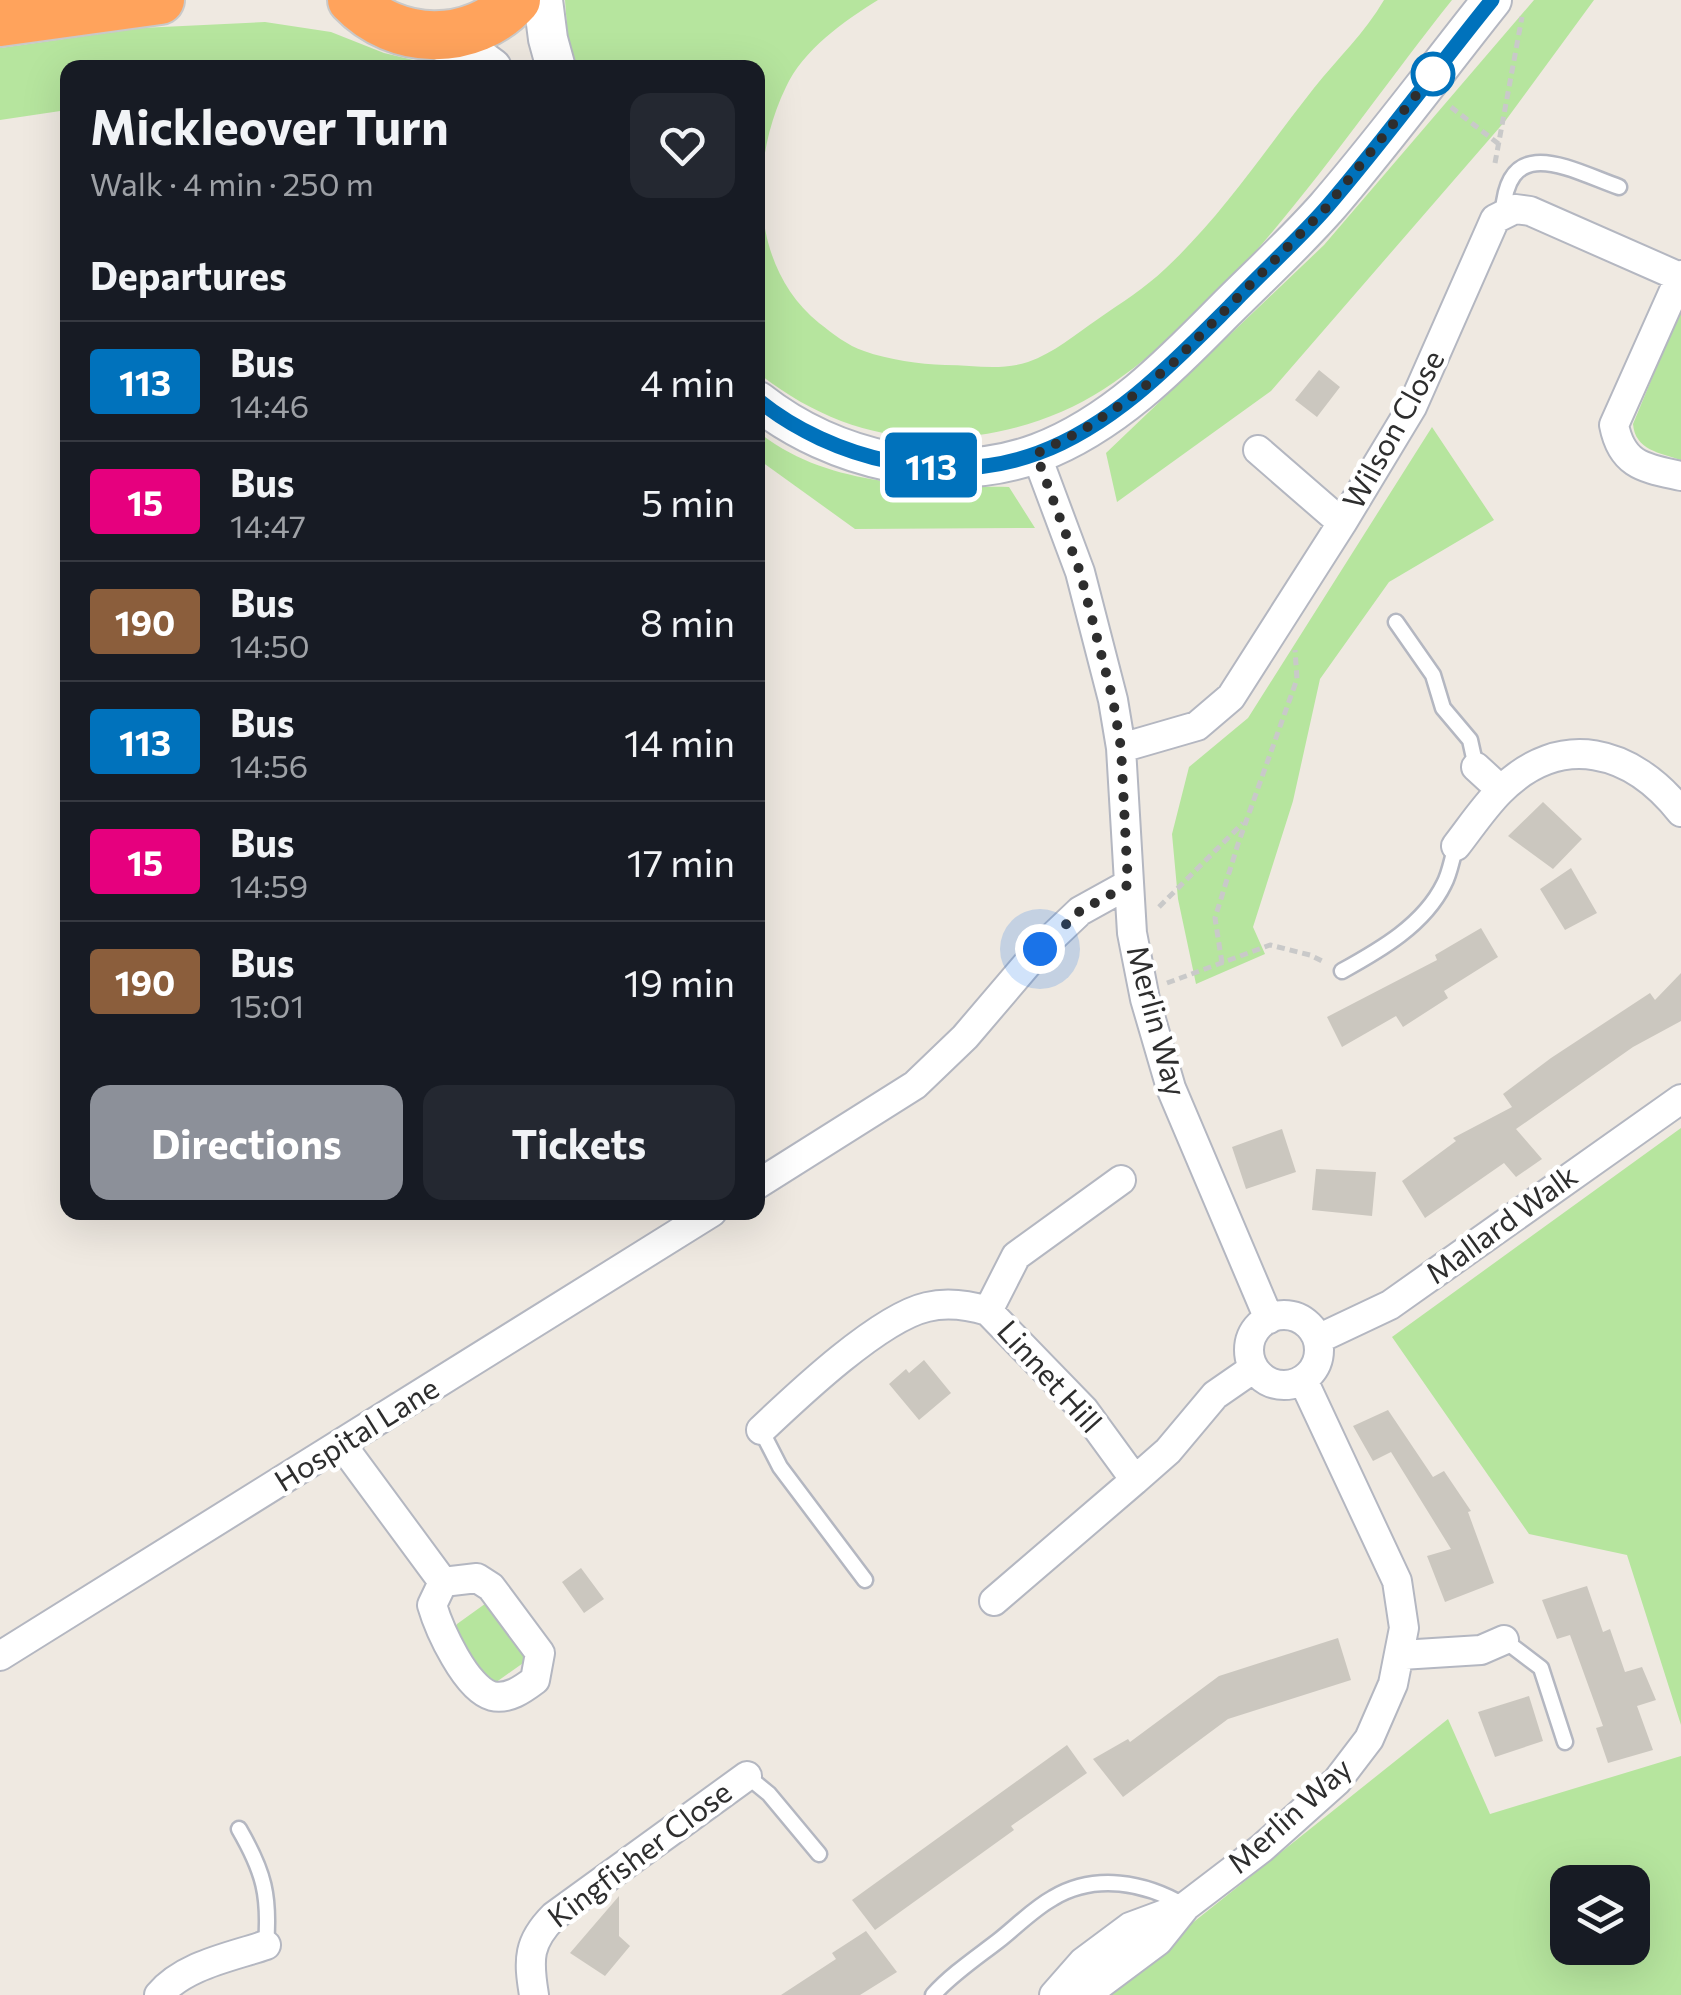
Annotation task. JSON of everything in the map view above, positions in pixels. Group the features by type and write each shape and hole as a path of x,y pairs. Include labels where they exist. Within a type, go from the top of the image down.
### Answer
{"highway":[{"path":"0,22 160,0"},
{"path":"325,0 362,9 399,31 428,36 456,34 483,25 516,0"}],"street":[{"path":"544,0 554,60"},
{"path":"765,405 828,444 896,462 975,466 1036,454 1071,437 1128,400 1171,365 1325,209 1492,0"},
{"path":"428,36 481,60"},
{"path":"1503,212 1530,211 1681,276 1614,425 1622,452 1634,463 1681,476"},
{"name":"Wilson Close","path":"1121,748 1180,733 1214,714 1231,697 1412,406 1456,313 1486,235 1494,219 1503,212"},
{"path":"1258,450 1342,523"},
{"path":"765,1180 914,1086 965,1037 1040,949 1080,911 1128,885 1121,748 1113,700 1080,572 1036,454"},
{"path":"1456,846 1500,790 1556,756 1586,754 1631,766 1656,782 1681,812"},
{"path":"1476,768 1500,790"},
{"name":"Merlin Way","path":"1128,885 1144,992 1171,1088 1269,1319"},
{"name":"Mallard Walk","path":"1318,1339 1390,1304 1681,1099"},
{"path":"988,1310 1016,1256 1121,1180"},
{"name":"Hospital Lane","path":"0,1656 699,1220"},
{"name":"Linnet Hill","path":"761,1430 894,1320 937,1304 969,1306 988,1310 1084,1410 1134,1480"},
{"path":"1292,1316 1312,1328 1318,1339 1317,1362 1303,1380 1282,1385 1271,1382 1254,1368 1250,1357 1253,1335 1269,1319 1292,1316"},
{"path":"994,1601 1168,1451 1215,1396 1254,1368"},
{"name":"Merlin Way","path":"1076,1995 1099,1984 1158,1940 1186,1906 1262,1848 1354,1763 1380,1717 1401,1655 1404,1628 1397,1581 1303,1380"},
{"path":"342,1445 443,1582"},
{"path":"478,1578 491,1587 540,1653 535,1680 508,1696 492,1696 478,1688 439,1631 432,1605 443,1582 478,1578"},
{"path":"1401,1655 1481,1650 1504,1640"},
{"name":"Kingfisher Close","path":"534,1995 532,1943 554,1916 747,1776"},
{"name":"Merlin Way","path":"1054,1995 1083,1962 1130,1927 1186,1906"},
{"path":"159,1995 182,1976 206,1964 266,1946"}],"lane":[{"path":"1503,212 1514,172 1528,164 1544,161 1618,187"},
{"path":"1396,622 1432,675 1443,708 1470,740 1476,768"},
{"path":"1342,971 1398,937 1422,914 1444,884 1456,846"},
{"path":"761,1430 780,1467 865,1580"},
{"path":"1504,1640 1542,1668 1566,1742"},
{"path":"747,1776 769,1794 819,1854"},
{"path":"239,1829 266,1884 266,1946"},
{"path":"932,1995 1043,1904 1072,1889 1105,1882 1122,1883 1162,1892 1186,1906"}],"path":[{"path":"1495,163 1526,0"},
{"path":"1447,104 1500,145"},
{"path":"1222,963 1215,918 1297,679 1292,603"},
{"path":"1130,916 1157,909 1246,821"},
{"path":"1144,992 1270,945 1310,954 1342,971"}],"green space":[{"path":"565,0 878,0 838,27 793,74 774,117 765,156 765,60 569,60"},
{"path":"1384,0 1452,0 1292,209 1248,260 1155,351 1084,401 999,432 954,438 907,437 839,420 765,378 765,225 768,244 796,300 819,323 852,346 904,361 935,364 997,367 1028,362 1056,348 1133,295 1186,248 1225,204"},
{"path":"1534,0 1594,0 1506,120 1271,391 1117,502 1106,453 1324,245"},
{"path":"265,22 331,32 414,60 60,60 60,111 0,120 0,48 141,28"},
{"path":"1681,308 1681,460 1644,445 1633,424"},
{"path":"1432,427 1494,520 1389,582 1320,679 1293,801 1253,927 1265,954 1196,984 1178,899 1172,834 1189,767 1248,718"},
{"path":"765,437 815,464 846,474 910,484 1009,487 1035,528 855,529 765,464"},
{"path":"1681,1128 1681,1725 1627,1555 1529,1534 1392,1337"},
{"path":"489,1601 525,1643 526,1661 495,1683 488,1682 453,1632 457,1624"},
{"path":"1448,1719 1490,1814 1681,1756 1681,1995 1102,1995"}],"building":[{"path":"1319,370 1340,387 1317,417 1295,400"},
{"path":"1543,802 1582,839 1553,869 1508,836"},
{"path":"1571,868 1597,913 1565,930 1540,889"},
{"path":"1481,928 1498,957 1444,991 1448,998 1403,1027 1396,1016 1342,1047 1327,1017 1437,960 1435,955"},
{"path":"1681,973 1681,1021 1633,1047 1516,1129 1542,1159 1516,1177 1504,1163 1425,1218 1402,1181 1456,1141 1453,1138 1512,1107 1503,1094 1551,1058 1650,993 1655,1000"},
{"path":"1282,1129 1296,1172 1246,1189 1232,1147"},
{"path":"1316,1169 1376,1172 1372,1216 1312,1210"},
{"path":"924,1360 951,1393 919,1420 889,1384"},
{"path":"1388,1410 1433,1477 1444,1471 1471,1511 1468,1512 1494,1583 1445,1602 1427,1556 1451,1549 1391,1452 1373,1461 1353,1426"},
{"path":"581,1568 604,1599 584,1613 562,1582"},
{"path":"1587,1586 1603,1632 1610,1629 1625,1672 1642,1667 1656,1700 1637,1706 1653,1750 1608,1763 1596,1728 1603,1726 1570,1635 1557,1639 1542,1600"},
{"path":"1338,1638 1351,1680 1228,1719 1123,1797 1093,1759 1128,1739 1130,1742 1219,1676"},
{"path":"1529,1696 1543,1741 1495,1757 1478,1712"},
{"path":"1067,1745 1087,1773 875,1930 852,1900"},
{"path":"619,1896 619,1936 630,1946 605,1976 570,1953"},
{"path":"866,1931 897,1972 860,1995 781,1995 836,1959 832,1953"}],"bus line":[{"name":"113","path":"765,406 828,444 896,462 975,466 1036,454 1059,444 1128,400 1171,365 1325,209 1492,0"}],"route":[{"path":"1040,949 1080,911 1128,885 1121,748 1113,700 1080,572 1036,454 1083,430 1171,365 1325,209 1438,68 1433,74"}]}
